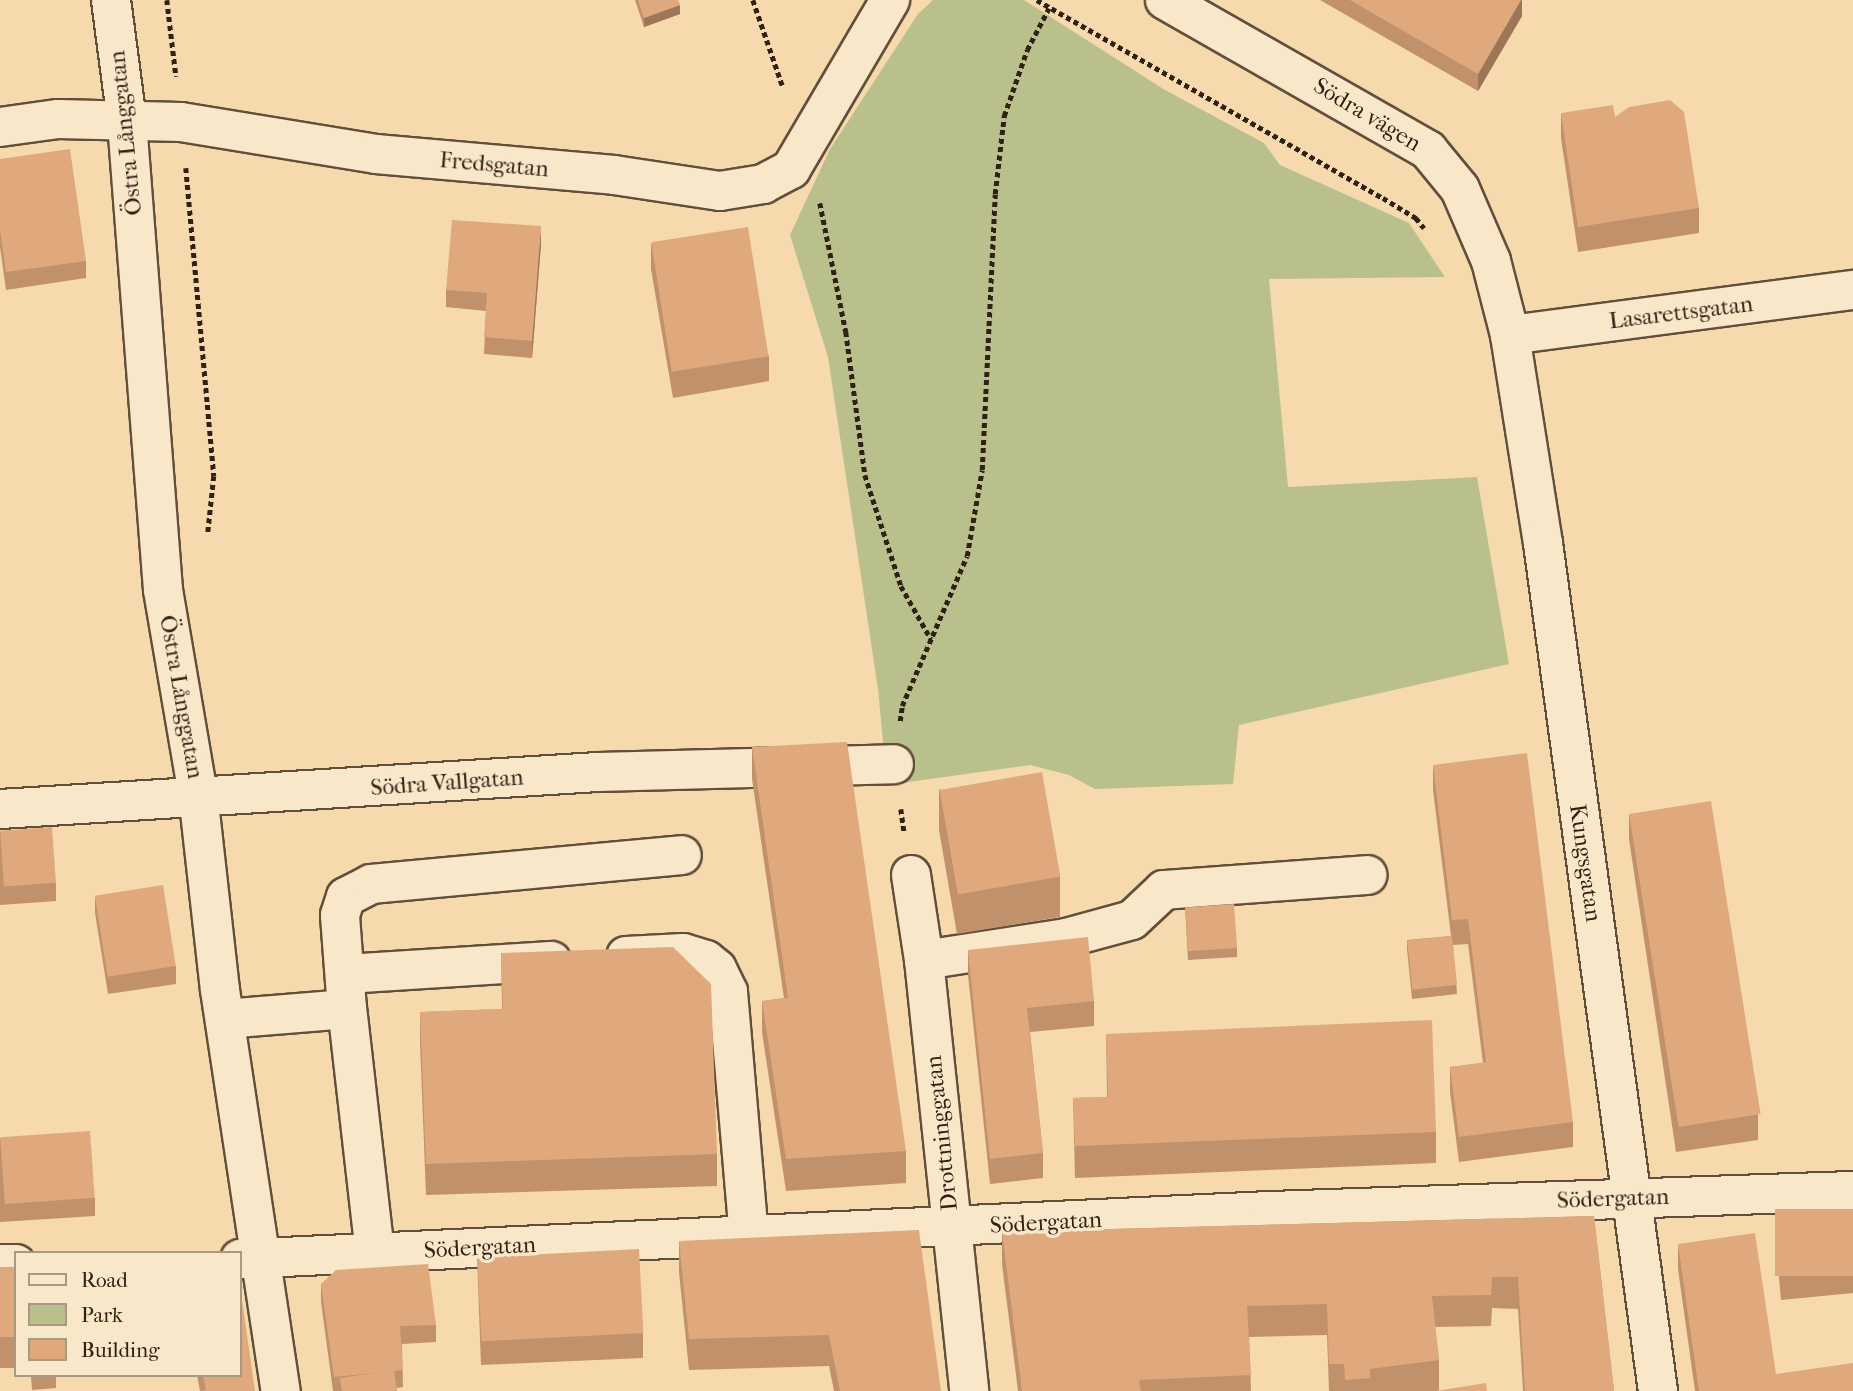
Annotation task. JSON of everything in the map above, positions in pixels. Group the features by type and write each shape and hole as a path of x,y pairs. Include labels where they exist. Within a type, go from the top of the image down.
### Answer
{"street":[{"name":"Östra Långgatan","path":"111,0 127,122 163,590 198,794 225,1019 249,1258 281,1391"},
{"path":"791,169 890,0"},
{"name":"Södra vägen","path":"1165,0 1427,150 1460,189 1491,261 1510,335"},
{"name":"Fredsgatan","path":"0,127 58,119 181,122 376,154 614,175 720,191 762,184 791,169"},
{"name":"Lasarettsgatan","path":"1510,335 1853,290"},
{"name":"Kungsgatan","path":"1510,335 1544,543 1658,1391"},
{"name":"Södra Vallgatan","path":"0,808 198,794 389,788 598,772 894,764"},
{"path":"374,1252 346,992 340,915 345,897 371,884 682,855"},
{"name":"Drottninggatan","path":"911,875 924,960 970,1391"},
{"path":"924,960 1066,938 1132,920 1164,890 1367,875"},
{"path":"225,1019 346,992 683,953 706,960 717,969 728,992 750,1235"},
{"name":"Södergatan","path":"249,1258 1853,1191"}],"path":[{"path":"167,0 214,476 207,539"},
{"path":"753,0 787,99"},
{"path":"1037,0 1383,198 1416,218 1429,235"},
{"path":"894,764 902,705 967,556 982,470 995,194 1004,116 1027,50 1049,8"},
{"path":"791,169 812,178 828,229 865,475 901,586 931,639"}],"green space":[{"path":"933,0 1024,0 1165,90 1264,143 1280,165 1409,223 1445,277 1269,279 1288,487 1477,477 1509,664 1239,725 1233,784 1095,789 1069,775 1030,765 887,785 878,689 828,357 790,235 830,149 918,14"}],"building":[{"path":"638,0 678,0 680,5 644,18"},
{"path":"1350,0 1521,0 1478,74"},
{"path":"1670,100 1684,112 1699,208 1578,227 1561,113 1613,105 1615,117 1629,107"},
{"path":"70,149 86,261 6,272 0,229 0,159"},
{"path":"452,220 541,226 532,341 484,337 487,293 446,290"},
{"path":"748,227 768,356 672,372 651,242"},
{"path":"847,742 906,1151 786,1159 762,1001 788,998 752,747"},
{"path":"1527,753 1573,1122 1459,1137 1450,1067 1486,1062 1468,919 1452,920 1433,765"},
{"path":"1042,772 1060,876 958,894 940,790"},
{"path":"1711,801 1761,1114 1679,1127 1629,814"},
{"path":"52,827 56,883 4,886 0,831"},
{"path":"163,885 176,966 108,977 95,896"},
{"path":"1234,904 1237,948 1188,951 1185,907"},
{"path":"1452,936 1457,985 1412,989 1407,941"},
{"path":"1088,937 1094,1001 1027,1008 1043,1153 990,1159 968,950"},
{"path":"673,947 711,984 717,1154 426,1164 420,1012 503,1009 501,953"},
{"path":"1432,1020 1436,1132 1075,1146 1073,1098 1108,1097 1106,1034"},
{"path":"90,1131 95,1198 5,1204 0,1137"},
{"path":"1775,1209 1853,1209 1853,1276 1775,1276"},
{"path":"1594,1216 1614,1391 1525,1391 1518,1277 1492,1277 1491,1295 1432,1296 1439,1360 1370,1369 1370,1378 1345,1380 1344,1364 1329,1364 1327,1304 1247,1306 1251,1375 1139,1380 1141,1391 1022,1391 1002,1232"},
{"path":"919,1230 941,1391 840,1391 829,1335 689,1339 679,1241"},
{"path":"1755,1233 1776,1374 1853,1363 1853,1391 1699,1391 1678,1244"},
{"path":"639,1249 643,1333 482,1341 477,1257"},
{"path":"428,1264 436,1325 400,1326 403,1370 334,1377 321,1284 336,1270"},
{"path":"0,1267 14,1267 14,1337 0,1337"},
{"path":"242,1300 255,1391 200,1391 206,1390 203,1377 242,1377"},
{"path":"394,1370 397,1391 342,1391 340,1378"},
{"path":"1486,1383 1487,1391 1436,1391"}]}
